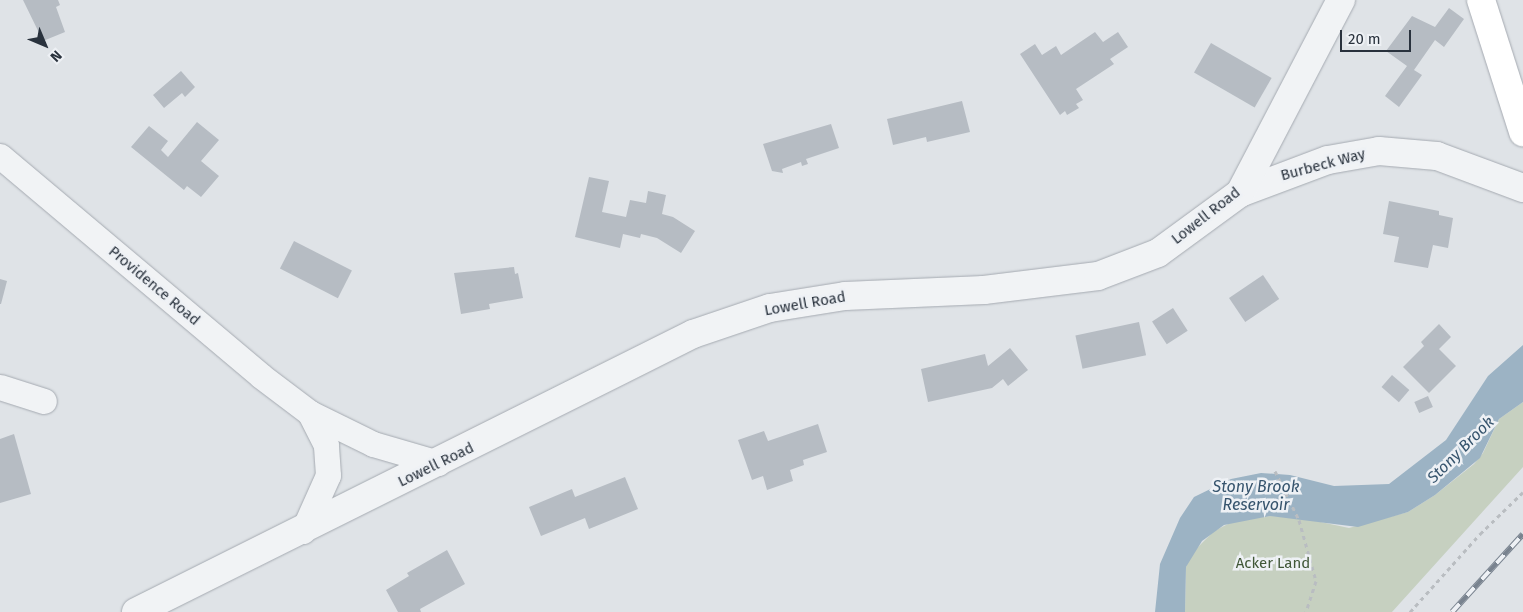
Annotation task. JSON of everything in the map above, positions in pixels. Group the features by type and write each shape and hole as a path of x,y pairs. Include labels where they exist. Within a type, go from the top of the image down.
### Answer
{"main road":[{"path":"1481,0 1523,132"}],"street":[{"name":"Lowell Road","path":"136,612 303,531 693,334 770,308 845,296 984,290 1098,276 1158,252 1240,193 1341,0"},
{"name":"Burbeck Way","path":"1240,193 1328,160 1379,151 1436,156 1523,188"},
{"name":"Providence Road","path":"0,156 261,376 310,413 373,444 438,463"},
{"path":"0,387 44,401"},
{"name":"Providence Road","path":"303,531 328,475 326,445 310,413"}],"path":[{"path":"1275,471 1299,520 1316,581 1306,612"},
{"path":"1410,612 1480,534 1523,492"}],"green space":[{"name":"Acker Land","path":"1523,402 1523,467 1392,612 1185,612 1186,567 1191,554 1214,531 1234,521 1270,516 1297,517 1349,528 1408,512 1435,495 1474,464 1483,453 1499,419"}],"water":[{"name":"Stony Brook Reservoir","path":"1523,345 1523,402 1499,419 1480,458 1435,495 1408,512 1358,527 1270,516 1224,525 1202,541 1186,567 1185,612 1155,612 1160,564 1180,518 1194,497 1231,479 1261,473 1290,475 1334,486 1389,484 1446,440 1488,376"}],"building":[{"path":"23,0 58,0 60,5 56,7 65,32 43,41"},
{"path":"1449,8 1464,19 1444,47 1435,40 1414,70 1422,75 1399,107 1385,96 1407,66 1386,51 1412,16 1435,27"},
{"path":"1095,32 1103,42 1118,32 1128,47 1110,59 1114,64 1076,89 1083,100 1076,104 1079,108 1067,115 1065,111 1060,115 1020,54 1035,44 1042,55 1056,46 1061,55"},
{"path":"1211,43 1272,78 1255,107 1194,72"},
{"path":"181,71 195,87 185,97 182,93 164,108 153,95"},
{"path":"962,101 970,132 927,142 926,137 893,145 887,119"},
{"path":"197,122 219,140 201,161 219,176 201,197 187,186 184,190 131,147 149,126 168,141 161,150 168,157"},
{"path":"831,124 839,148 806,159 808,164 802,166 801,162 782,169 783,173 772,171 763,144"},
{"path":"589,177 609,181 602,212 626,217 630,200 646,203 648,191 666,195 662,214 673,217 695,231 681,253 657,238 641,234 640,238 623,234 620,248 575,237"},
{"path":"1389,201 1439,211 1439,215 1453,218 1448,248 1433,245 1428,268 1394,262 1399,237 1383,234"},
{"path":"294,241 352,271 338,298 280,269"},
{"path":"514,267 515,274 518,273 523,298 489,304 490,309 461,314 454,273"},
{"path":"1263,275 1279,299 1245,322 1229,298"},
{"path":"0,279 7,281 1,304 0,304"},
{"path":"1173,308 1188,331 1167,344 1152,322"},
{"path":"1139,322 1146,355 1082,369 1075,336"},
{"path":"1439,324 1451,337 1439,349 1456,366 1429,393 1403,367 1424,346 1421,342"},
{"path":"1010,348 1028,370 1008,386 1003,379 992,388 928,402 921,369 985,354 988,366"},
{"path":"1392,375 1409,390 1399,402 1382,387"},
{"path":"1428,396 1433,407 1419,413 1414,402"},
{"path":"818,424 827,452 803,460 804,465 790,470 793,481 767,490 763,476 752,480 738,440 764,431 768,441"},
{"path":"14,434 31,494 0,503 0,439"},
{"path":"625,477 638,509 589,529 585,518 541,536 529,507 572,489 575,497"},
{"path":"447,550 465,584 420,609 421,612 398,612 386,590 409,576 407,573"}],"railway":[{"path":"1452,612 1523,534"}],"water label":[{"name":"Stony Brook","path":"1461,450"}]}
